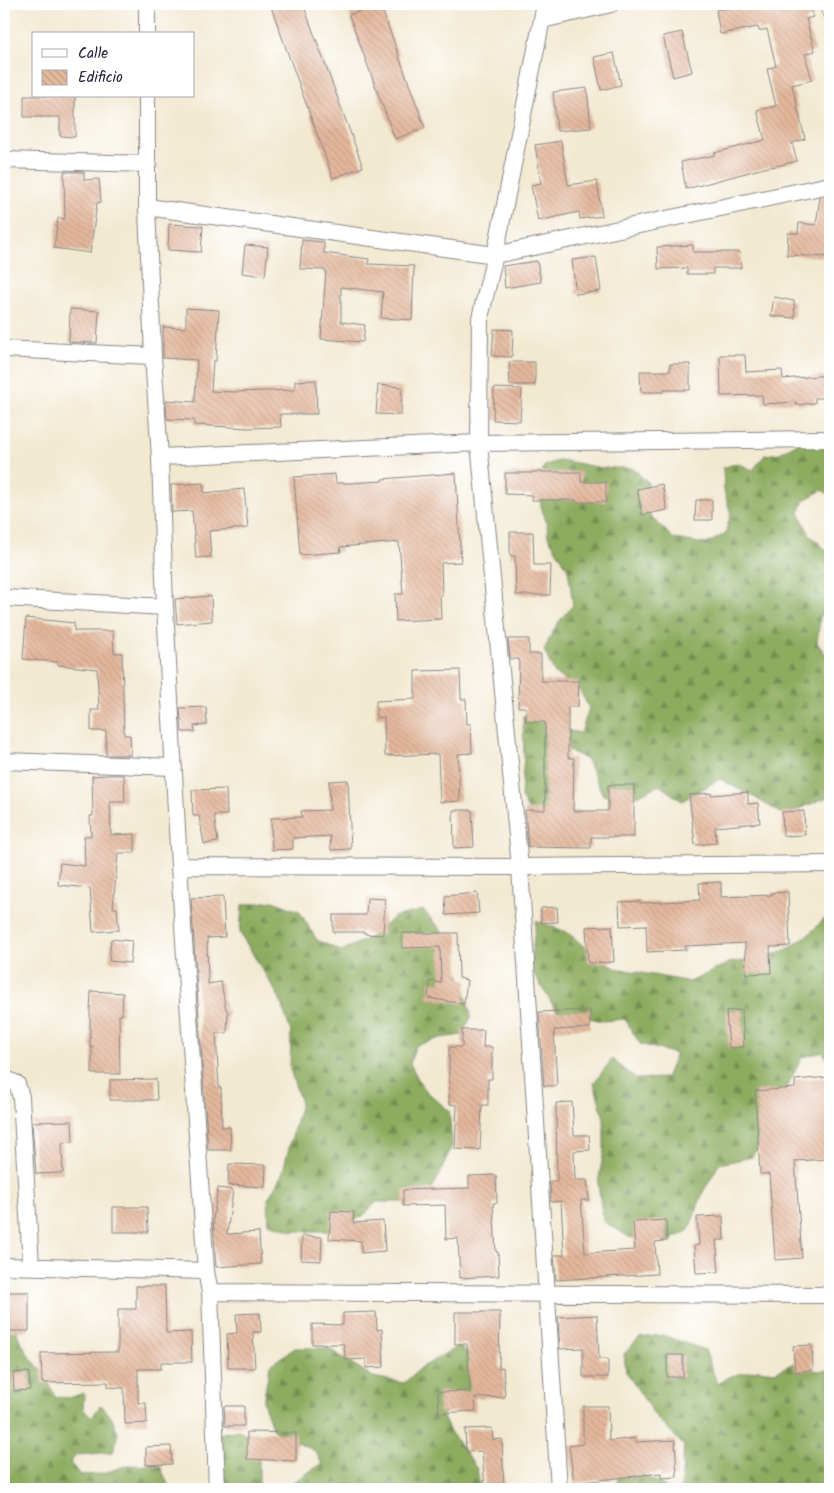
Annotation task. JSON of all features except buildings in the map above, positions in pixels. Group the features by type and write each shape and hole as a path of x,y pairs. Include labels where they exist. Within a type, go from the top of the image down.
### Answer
{"street":[{"path":"147,4 147,32"},
{"path":"558,1489 548,1294 520,867 479,443 480,318 495,255 543,12 611,4"},
{"path":"829,4 830,10"},
{"path":"148,98 147,207 153,356 160,457 165,607 179,866 206,1271 210,1292 217,1489"},
{"path":"4,160 148,164"},
{"path":"147,207 495,255 830,185"},
{"path":"4,348 153,356"},
{"path":"160,457 479,443 830,439"},
{"path":"4,598 165,607"},
{"path":"4,761 174,767"},
{"path":"179,866 520,867 830,864"},
{"path":"4,1078 17,1084 22,1097 31,1266"},
{"path":"4,1266 206,1271"},
{"path":"210,1292 830,1295"}],"green space":[{"path":"805,439 826,443 830,449 830,495 822,490 804,500 799,513 810,535 830,552 830,598 820,618 817,643 830,660 830,796 784,815 720,779 682,801 659,785 635,797 603,795 587,760 562,747 559,822 534,820 521,797 524,756 523,716 536,713 559,729 581,733 589,708 578,687 555,674 544,650 557,624 573,605 568,569 548,536 547,524 541,506 540,484 544,466 560,460 602,468 632,468 648,482 645,510 674,539 706,544 725,534 731,514 724,491 723,468 737,463 753,470 765,455 780,453"},
{"path":"273,901 299,911 317,940 341,951 371,937 394,917 423,910 443,932 464,987 471,1017 462,1035 440,1038 415,1046 410,1064 423,1088 449,1111 452,1145 440,1174 426,1200 376,1202 363,1216 328,1231 292,1231 269,1223 268,1199 282,1174 301,1103 290,1069 291,1032 279,997 240,933 242,905"},
{"path":"830,913 830,1064 823,1052 802,1057 752,1157 719,1164 703,1192 689,1230 667,1242 629,1237 603,1221 598,1183 604,1151 604,1118 594,1083 612,1059 636,1079 666,1078 676,1054 640,1044 625,1019 602,1021 556,1010 530,968 536,921 567,932 594,955 615,968 690,982 729,963 763,958 788,949 809,934"},
{"path":"4,1285 10,1292 18,1336 29,1356 46,1376 55,1397 69,1398 84,1393 83,1409 92,1417 101,1405 112,1418 118,1433 113,1452 76,1455 70,1463 80,1475 102,1474 128,1465 160,1466 170,1489 4,1489"},
{"path":"662,1335 705,1350 717,1384 731,1376 757,1370 775,1372 794,1363 817,1371 830,1370 830,1489 681,1489 684,1446 656,1417 626,1372 624,1354 639,1338"},
{"path":"458,1346 478,1361 481,1380 460,1403 442,1415 449,1430 477,1469 480,1489 281,1489 322,1464 315,1451 273,1430 263,1402 270,1365 295,1348 328,1348 373,1377 404,1383 421,1368"},
{"path":"238,1430 256,1438 259,1462 259,1489 219,1489 219,1434"},
{"path":"619,1463 670,1489 617,1489"}]}
